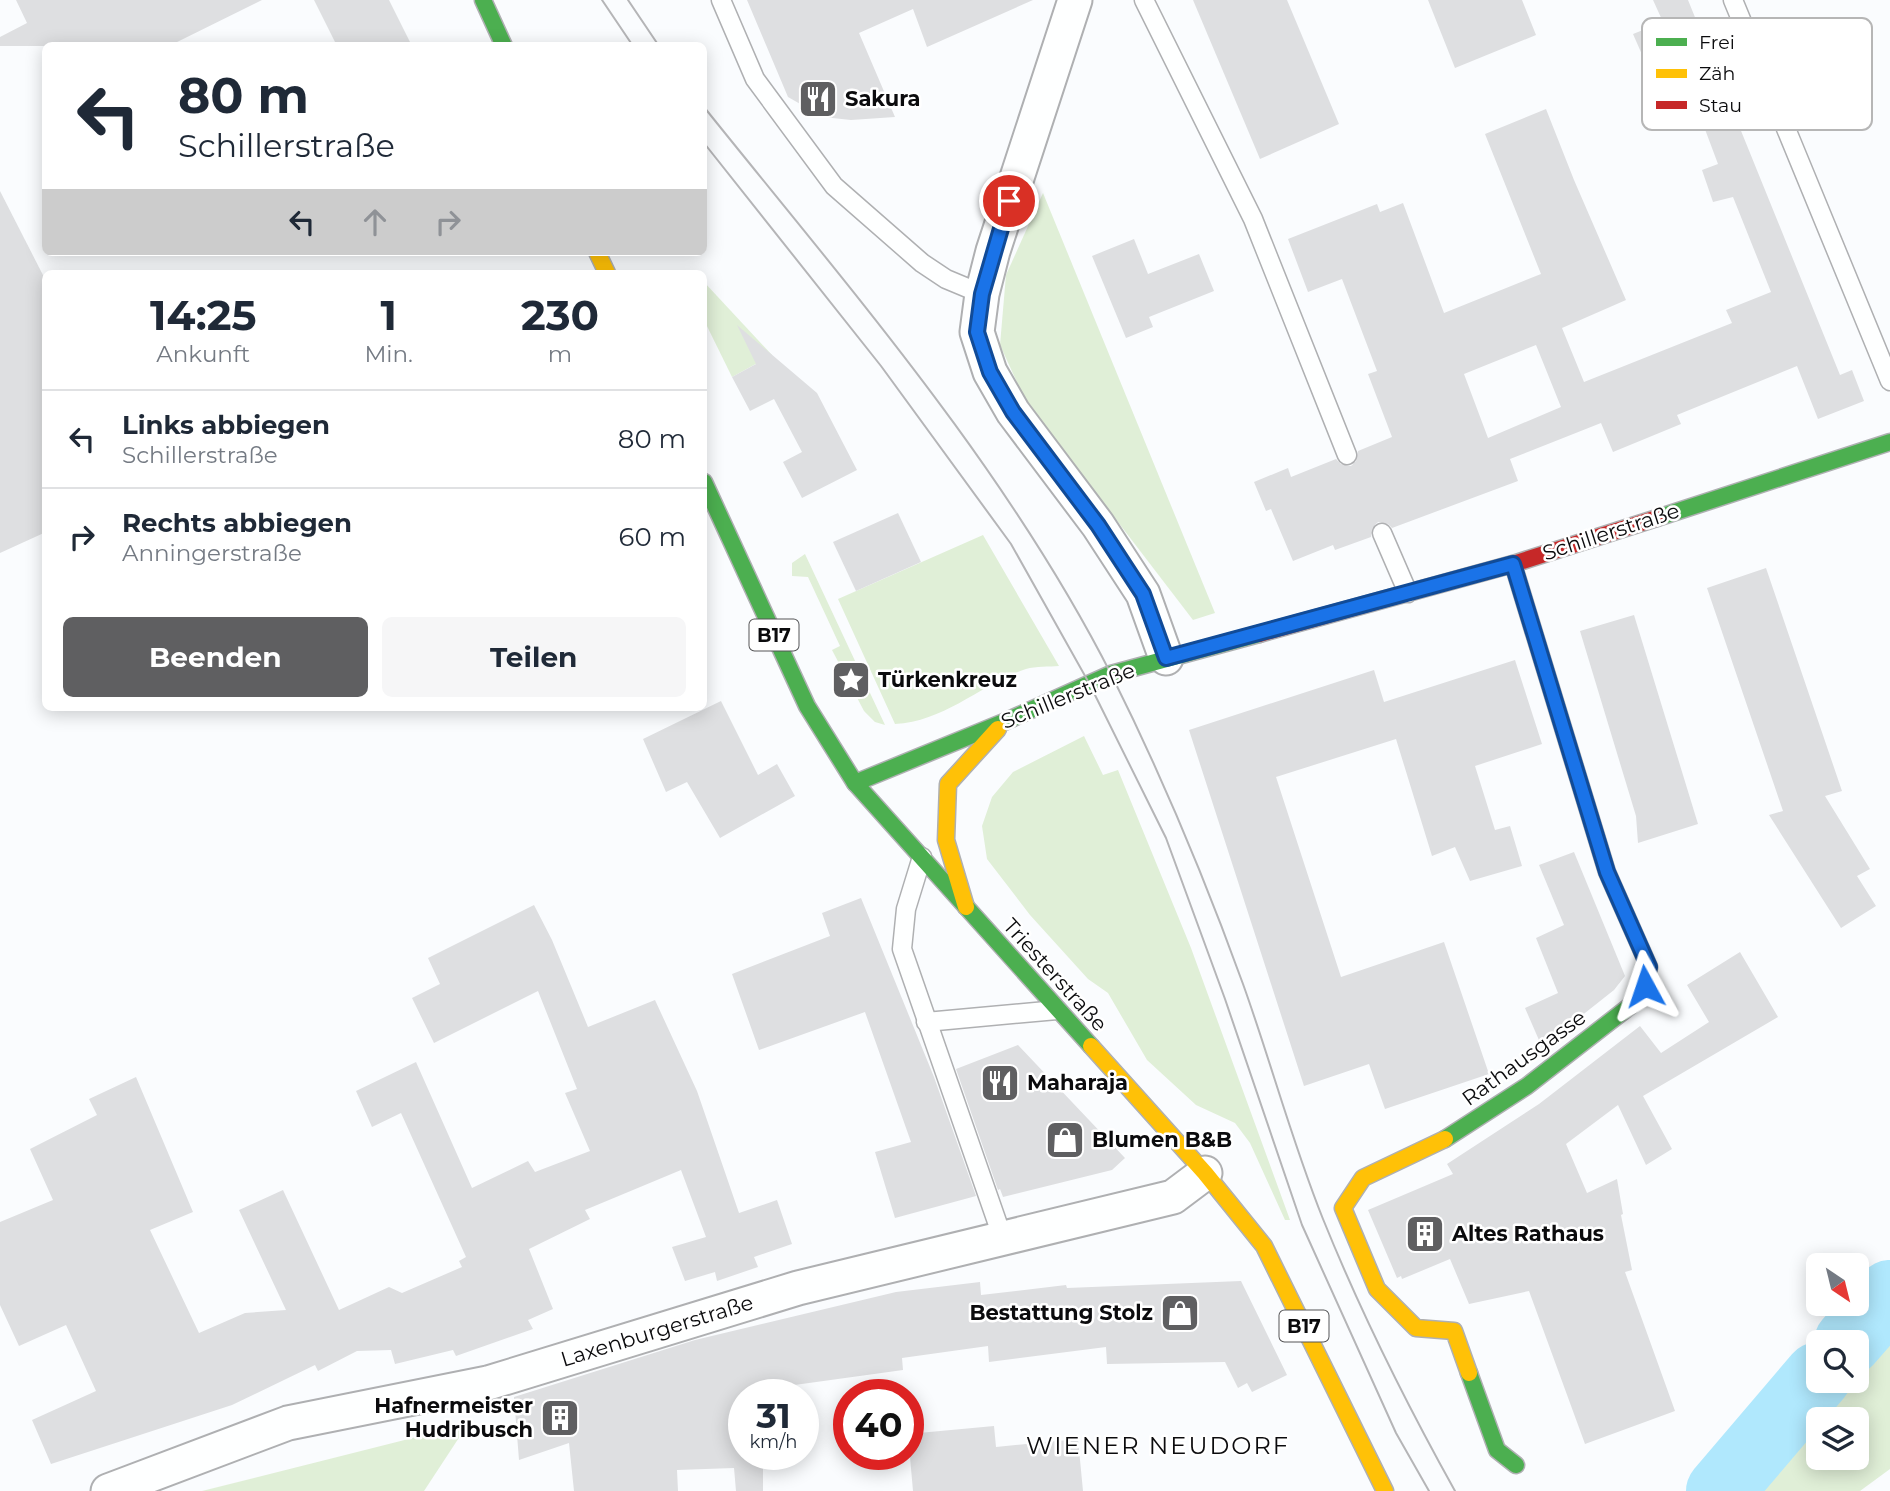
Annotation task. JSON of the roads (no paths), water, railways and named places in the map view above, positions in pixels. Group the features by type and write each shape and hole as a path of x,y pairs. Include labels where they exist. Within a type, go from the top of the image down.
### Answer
{"street":[{"path":"483,0 502,42"},
{"path":"1075,0 993,251 982,294 977,332 990,372 1013,412 1098,525 1143,594 1166,658"},
{"name":"Schillerstraße","path":"855,783 1004,722 1111,674 1513,564 1890,442"},
{"name":"Triesterstraße","path":"707,489 807,706 855,783 1205,1173 1264,1246 1385,1491"},
{"name":"Rathausgasse","path":"1513,564 1607,872 1649,967 1645,986 1630,1006 1527,1086 1434,1146 1363,1178 1343,1208 1377,1289 1416,1328 1454,1331 1497,1450 1516,1465"},
{"path":"966,907 946,840 948,784 1004,722"},
{"name":"Laxenburgerstraße","path":"108,1491 288,1423 488,1383 799,1287 1173,1197 1205,1173"}],"lane":[{"path":"721,0 755,79 834,186 922,263 946,279 982,294"},
{"path":"1144,0 1253,219 1347,455"},
{"path":"1733,0 1740,18"},
{"path":"1787,130 1890,381"},
{"path":"1382,533 1408,593"},
{"path":"922,857 906,909 902,949 1003,1239"},
{"path":"926,1022 1057,1010"}],"waterway":[{"path":"1858,1330 1890,1294"},
{"path":"1720,1491 1806,1390"}],"tram line":[{"path":"602,0 630,42"},
{"path":"628,0 656,42"},
{"path":"707,111 869,311 975,452 1070,599 1112,676 1182,828 1214,906 1323,1219 1385,1357 1455,1491"},
{"path":"707,147 881,366 1011,544 1089,683 1166,838 1225,999 1302,1225 1396,1433 1429,1491"}],"place":[{"name":"Sakura","path":"818,99"},
{"name":"Türkenkreuz","path":"851,680"},
{"name":"Maharaja","path":"1000,1083"},
{"name":"Blumen B&B","path":"1065,1140"},
{"name":"Altes Rathaus","path":"1425,1234"},
{"name":"Bestattung Stolz","path":"1180,1313"},
{"name":"Hafnermeister Hudribusch","path":"560,1418"}],"district":[{"name":"WIENER NEUDORF","path":"1158,1446"}]}
